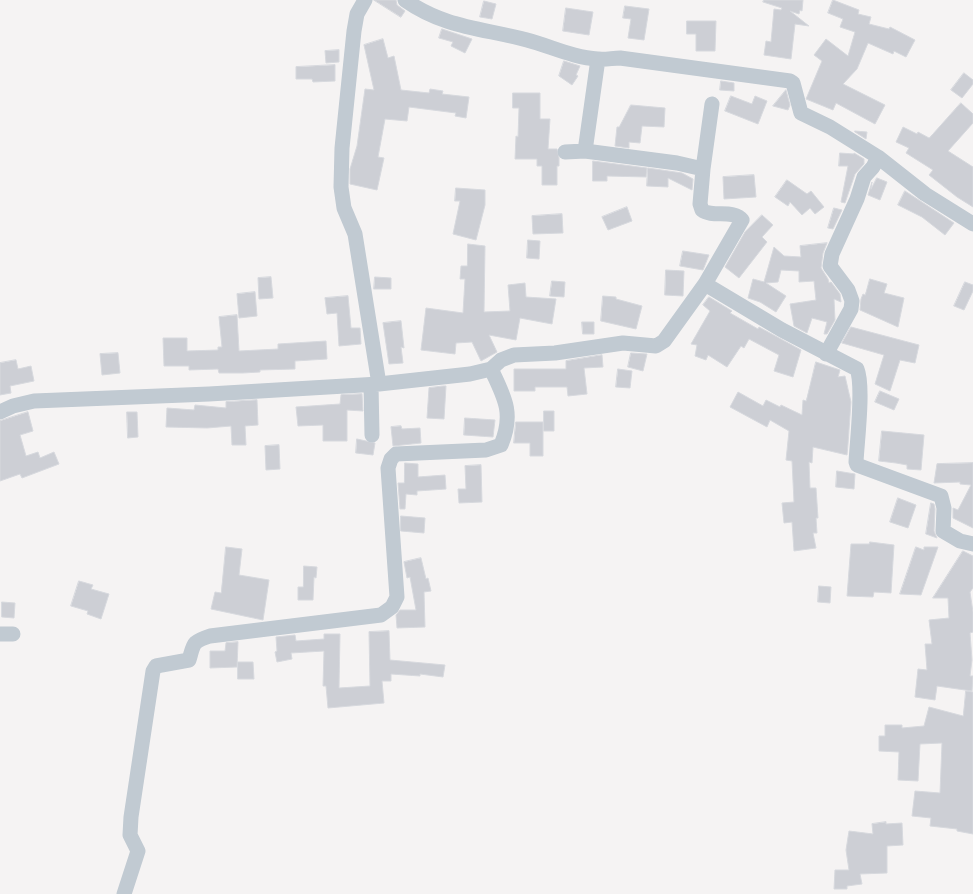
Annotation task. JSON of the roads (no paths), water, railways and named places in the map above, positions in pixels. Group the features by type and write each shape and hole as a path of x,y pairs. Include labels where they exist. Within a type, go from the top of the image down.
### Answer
{"street":[{"path":"365,0 357,14 354,31 342,148 341,187 344,208 355,234 375,384 372,435"},
{"path":"405,0 427,14 452,24 528,40 558,50 598,59 620,58 790,81 793,83 799,109 802,114 830,127 878,157 925,194 973,224"},
{"path":"585,151 598,59"},
{"path":"0,412 13,406 34,401 209,394 375,384 470,374 491,369 501,360 514,355 555,354 623,343 651,347 659,345 674,329 705,284 742,220 737,216 708,213 702,210 700,204 712,104"},
{"path":"565,152 585,151 677,163 703,170"},
{"path":"826,354 851,305 851,296 832,270 830,260 857,199 864,177 873,167 878,157"},
{"path":"705,284 826,354 857,369 859,414 857,465 941,496 944,508 944,531 960,541 973,544"},
{"path":"124,894 138,851 130,835 153,671 156,666 189,660 195,641 210,636 381,615 392,607 397,596 388,468 391,459 396,454 486,450 501,446 505,435 509,411 502,390 491,369"}]}
